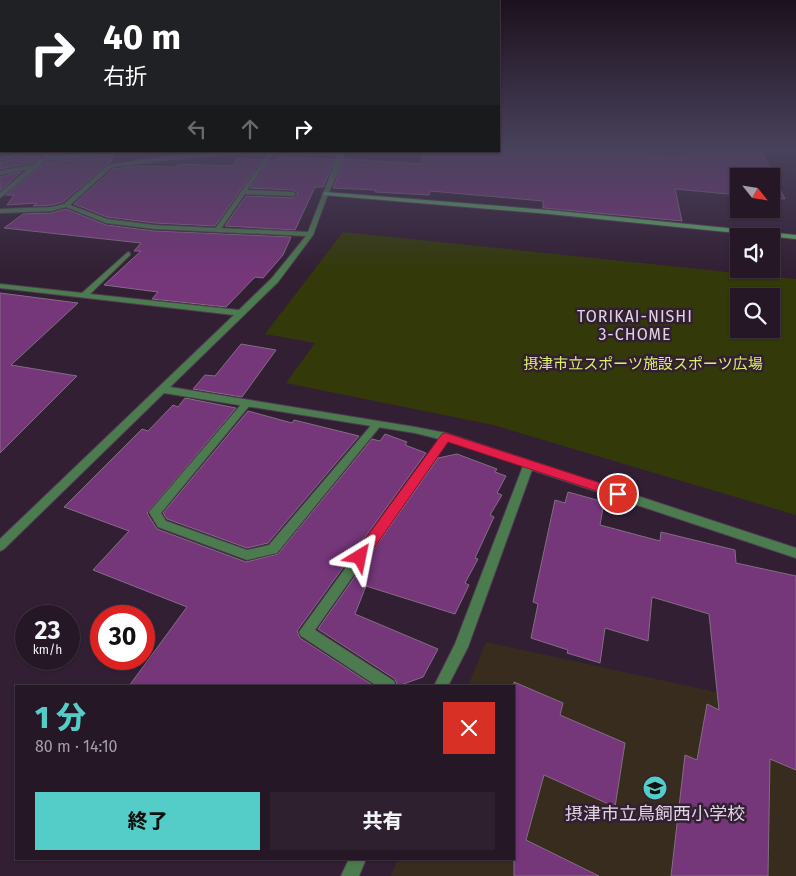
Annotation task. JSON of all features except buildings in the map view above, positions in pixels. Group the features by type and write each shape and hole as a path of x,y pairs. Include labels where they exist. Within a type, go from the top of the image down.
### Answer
{"street":[{"path":"0,211 52,209 66,204 82,190"},
{"path":"2,541 275,280 311,234 327,190"},
{"path":"218,229 243,192 293,194"},
{"path":"325,194 549,212 796,238"},
{"path":"66,204 106,221 154,227 311,234"},
{"path":"84,295 128,254"},
{"path":"0,286 241,313"},
{"path":"161,390 415,430 446,437 796,553"},
{"path":"247,403 155,512 162,524 247,555 273,549 377,424"},
{"path":"387,685 306,632 446,437"},
{"path":"441,685 461,647 529,464"},
{"path":"350,876 358,860"}],"shaded area":[{"name":"摂津市立鳥飼西小学校","path":"486,642 762,702 796,717 796,876 391,876 398,860 515,860 515,685 468,685"}],"green space":[{"name":"摂津市立スポーツ施設スポーツ広場","path":"343,232 730,272 730,278 796,279 796,515 493,425 286,383 315,343 265,334"}],"place":[{"name":"摂津市立鳥飼西小学校","path":"655,788"}],"district":[{"name":"TORIKAI-NISHI 3-CHOME","path":"635,325"}],"route":[{"path":"360,557 446,437 618,494"}]}
